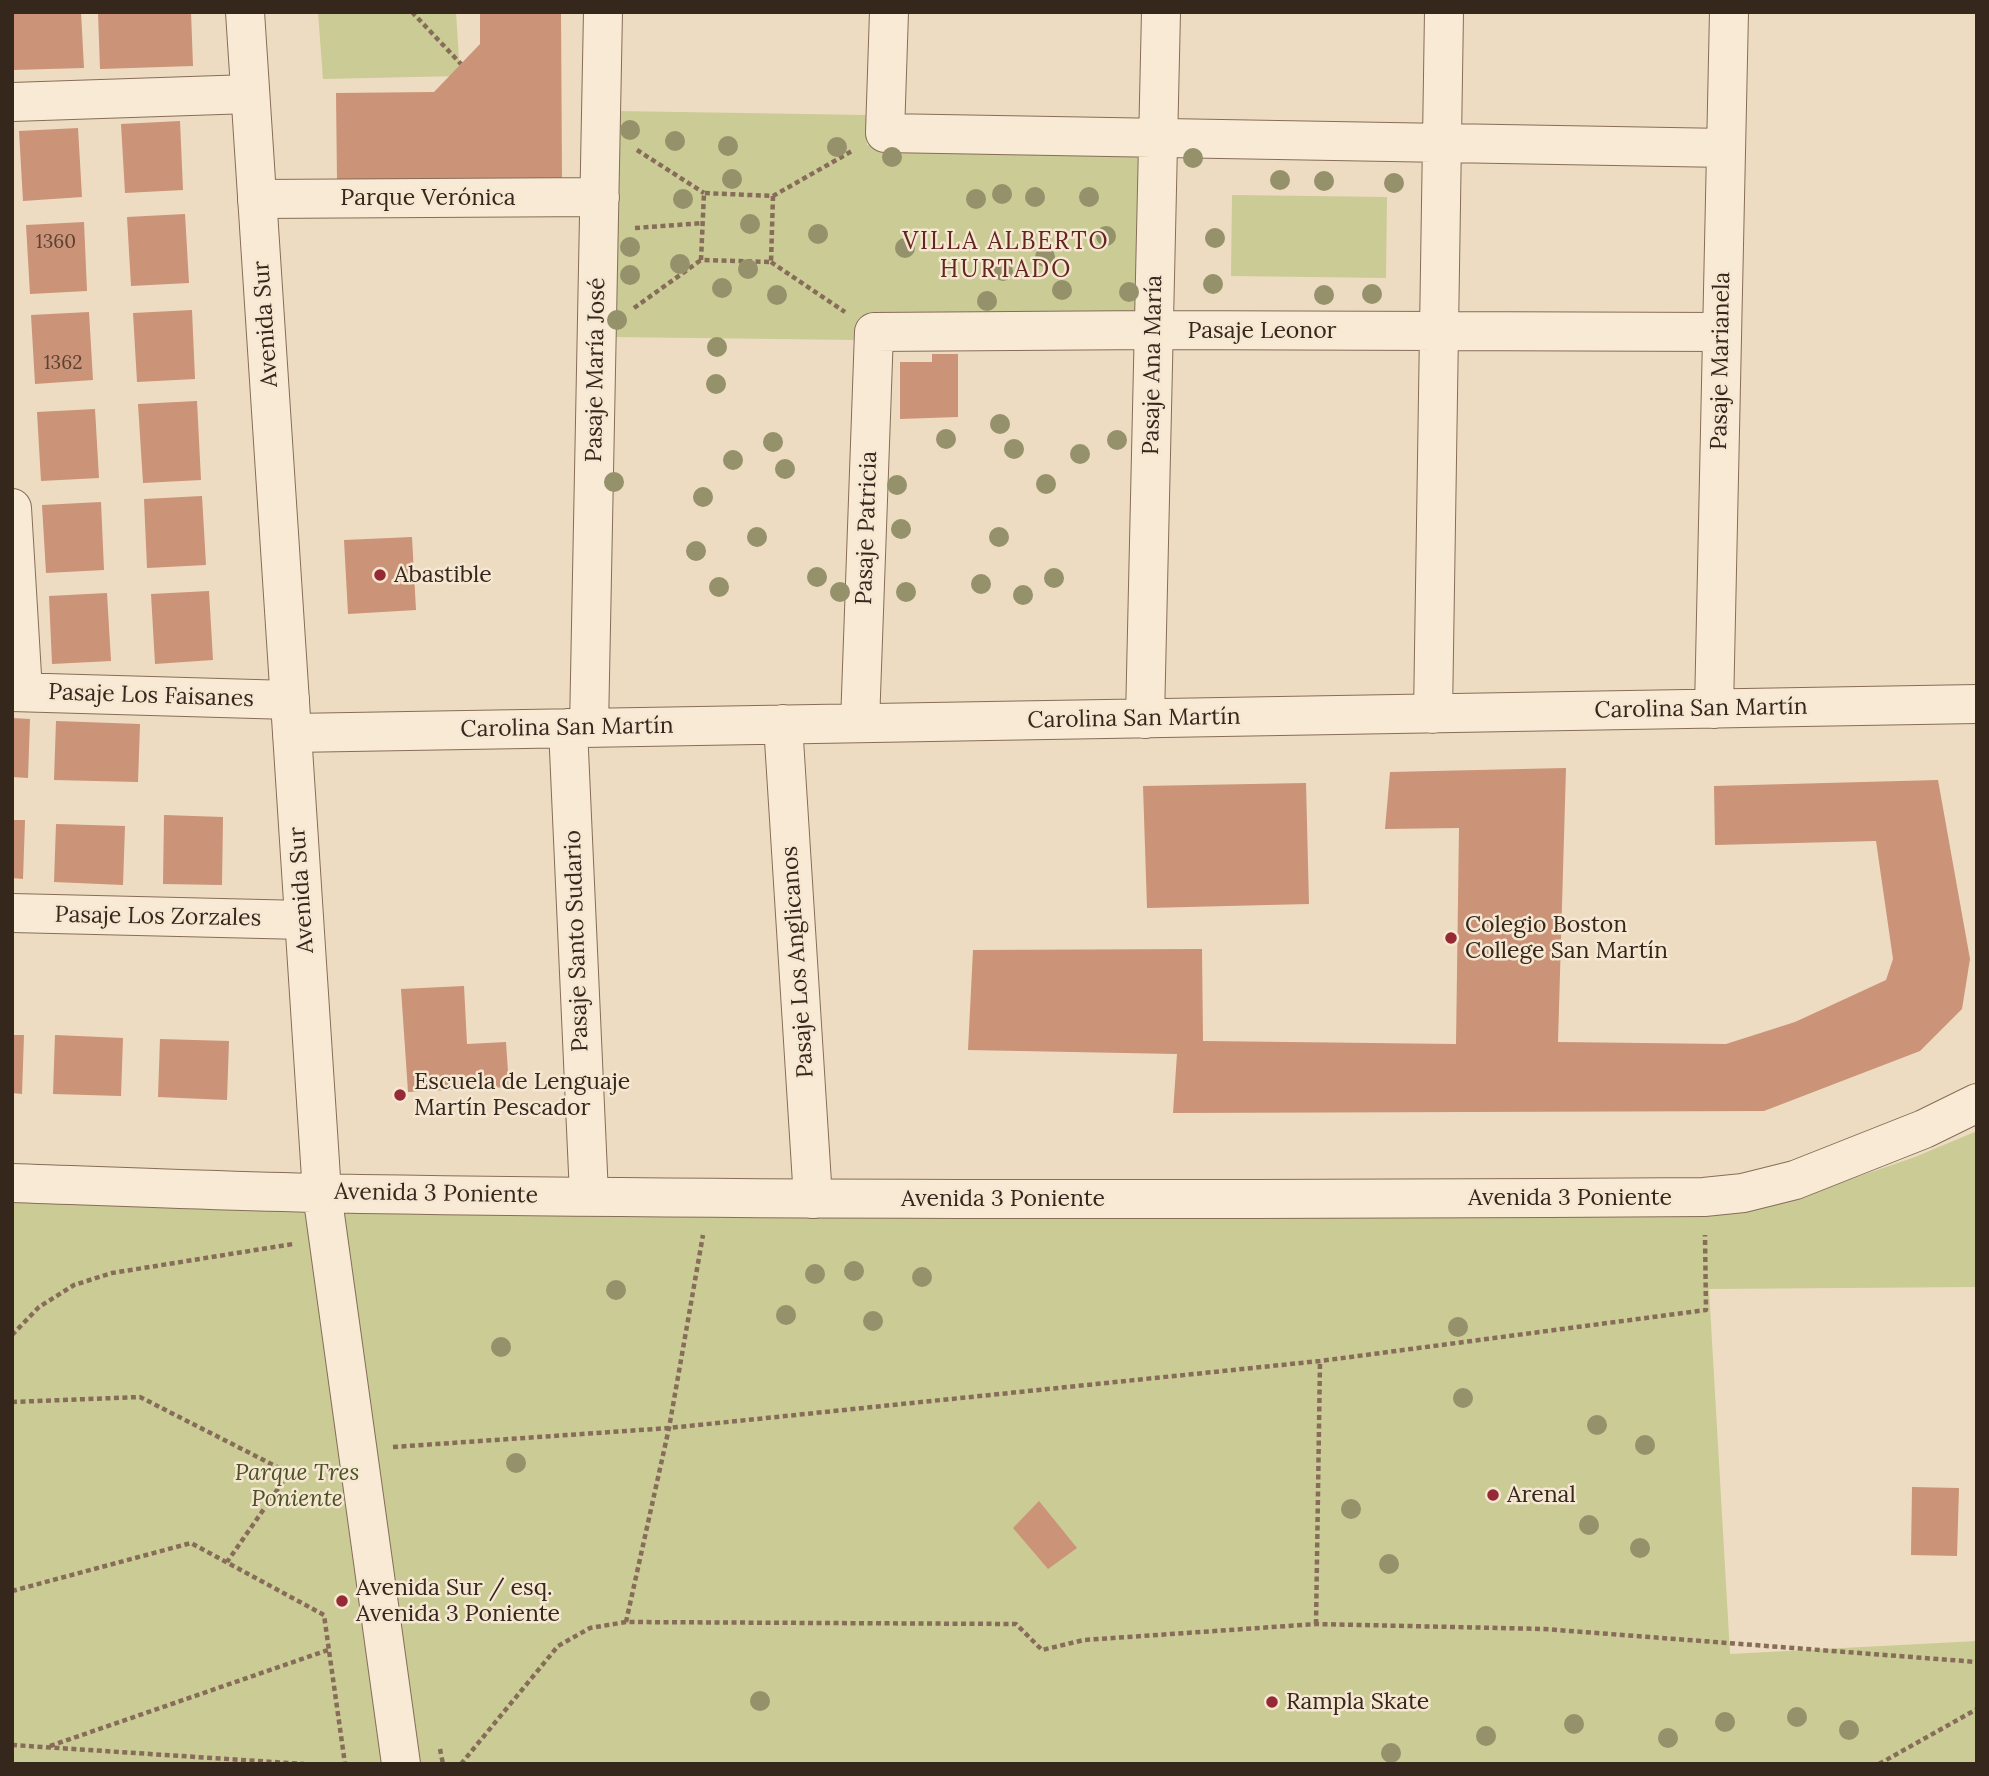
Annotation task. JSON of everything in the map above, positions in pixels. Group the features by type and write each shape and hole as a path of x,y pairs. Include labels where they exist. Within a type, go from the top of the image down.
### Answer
{"street":[{"name":"Avenida Sur","path":"245,12 322,1193 401,1764"},
{"name":"Pasaje María José","path":"578,728 597,335 603,12"},
{"path":"889,12 885,132 1726,148"},
{"name":"Pasaje Ana María","path":"1145,719 1161,12"},
{"path":"1433,713 1444,12"},
{"name":"Pasaje Marianela","path":"1714,709 1730,12"},
{"path":"12,102 250,94"},
{"name":"Parque Verónica","path":"257,199 599,213"},
{"name":"Pasaje Leonor","path":"874,332 1722,332"},
{"name":"Pasaje Patricia","path":"860,723 874,332"},
{"path":"12,508 18,692"},
{"name":"Pasaje Los Faisanes","path":"18,692 291,716"},
{"name":"Carolina San Martín","path":"291,716 578,728 1977,704"},
{"name":"Pasaje Los Anglicanos","path":"783,724 813,1199"},
{"name":"Pasaje Santo Sudario","path":"578,728 589,1195"},
{"name":"Pasaje Los Zorzales","path":"12,913 304,920"},
{"name":"Avenida 3 Poniente","path":"12,1183 322,1193 813,1199 1320,1200 1704,1197 1795,1181 1924,1129 1977,1103"}],"path":[{"path":"412,12 461,64"},
{"path":"601,127 704,193 773,196 885,132"},
{"path":"701,260 704,193"},
{"path":"771,262 773,196"},
{"path":"599,213 703,223"},
{"path":"597,335 701,260 771,262 874,332"},
{"path":"626,1622 669,1428 710,1197"},
{"path":"393,1447 669,1428 1320,1361 1706,1310 1704,1197"},
{"path":"12,1335 39,1307 74,1285 112,1273 282,1244"},
{"path":"1316,1624 1320,1361"},
{"path":"12,1402 140,1397 289,1473 227,1562"},
{"path":"12,1591 191,1543 324,1615 345,1764"},
{"path":"461,1764 558,1646 590,1628 626,1622 1016,1624 1042,1650 1084,1640 1316,1624 1544,1629 1977,1662"},
{"path":"50,1746 328,1650"},
{"path":"1879,1764 1977,1709"},
{"path":"12,1745 304,1764"}],"green space":[{"path":"318,12 456,12 460,76 323,79"},
{"path":"616,111 867,115 867,145 1158,150 1154,322 862,316 861,340 612,337"},
{"path":"1232,195 1387,197 1386,278 1231,276"},
{"name":"Parque Tres Poniente","path":"1977,1131 1977,1287 1709,1289 1730,1654 1977,1641 1977,1764 12,1764 12,1201 1802,1196 1915,1157"}],"building":[{"path":"12,12 81,12 84,68 12,70"},
{"path":"98,12 191,12 193,66 100,69"},
{"path":"480,12 561,12 562,178 337,180 336,93 434,92 480,44"},
{"path":"180,121 183,190 125,193 121,124"},
{"path":"78,128 82,197 23,201 19,131"},
{"path":"185,214 189,283 131,286 127,217"},
{"path":"84,222 87,291 30,294 26,225"},
{"path":"192,310 195,379 137,382 133,313"},
{"path":"89,312 93,380 35,384 31,315"},
{"path":"932,354 958,354 958,417 900,419 900,362 932,362"},
{"path":"197,401 201,480 143,483 138,404"},
{"path":"95,409 99,478 41,481 37,412"},
{"path":"202,496 206,565 147,568 144,499"},
{"path":"101,502 104,570 46,573 42,505"},
{"name":"Abastible","path":"412,537 416,610 348,614 344,540"},
{"path":"209,591 213,660 155,664 151,594"},
{"path":"107,593 111,661 52,664 49,596"},
{"path":"12,718 30,719 28,778 12,777"},
{"path":"56,721 140,724 138,782 54,780"},
{"path":"1566,768 1558,1042 1726,1044 1795,1022 1886,980 1893,959 1876,841 1715,845 1714,786 1938,780 1970,959 1962,1009 1920,1051 1764,1111 1173,1113 1177,1054 968,1050 973,950 1202,949 1203,1041 1456,1044 1459,828 1385,829 1390,772"},
{"path":"1306,783 1309,904 1147,908 1143,786"},
{"path":"164,815 223,817 222,885 163,884"},
{"path":"12,820 25,820 23,879 12,878"},
{"path":"56,824 125,826 123,885 54,882"},
{"path":"464,986 467,1044 506,1042 509,1087 408,1092 401,989"},
{"path":"12,1035 24,1035 22,1094 12,1093"},
{"path":"55,1035 123,1038 121,1096 53,1094"},
{"path":"160,1039 229,1041 227,1100 158,1097"},
{"path":"1912,1487 1959,1488 1957,1556 1911,1555"},
{"path":"1039,1501 1077,1548 1048,1569 1013,1528"}],"place":[{"name":"Abastible","path":"380,575"},
{"name":"Colegio Boston College San Martín","path":"1451,938"},
{"name":"Escuela de Lenguaje Martín Pescador","path":"400,1095"},
{"name":"Arenal","path":"1493,1495"},
{"name":"Avenida Sur / esq. Avenida 3 Poniente","path":"342,1601"},
{"name":"Rampla Skate","path":"1272,1702"}],"district":[{"name":"VILLA ALBERTO HURTADO","path":"1006,256"}]}
